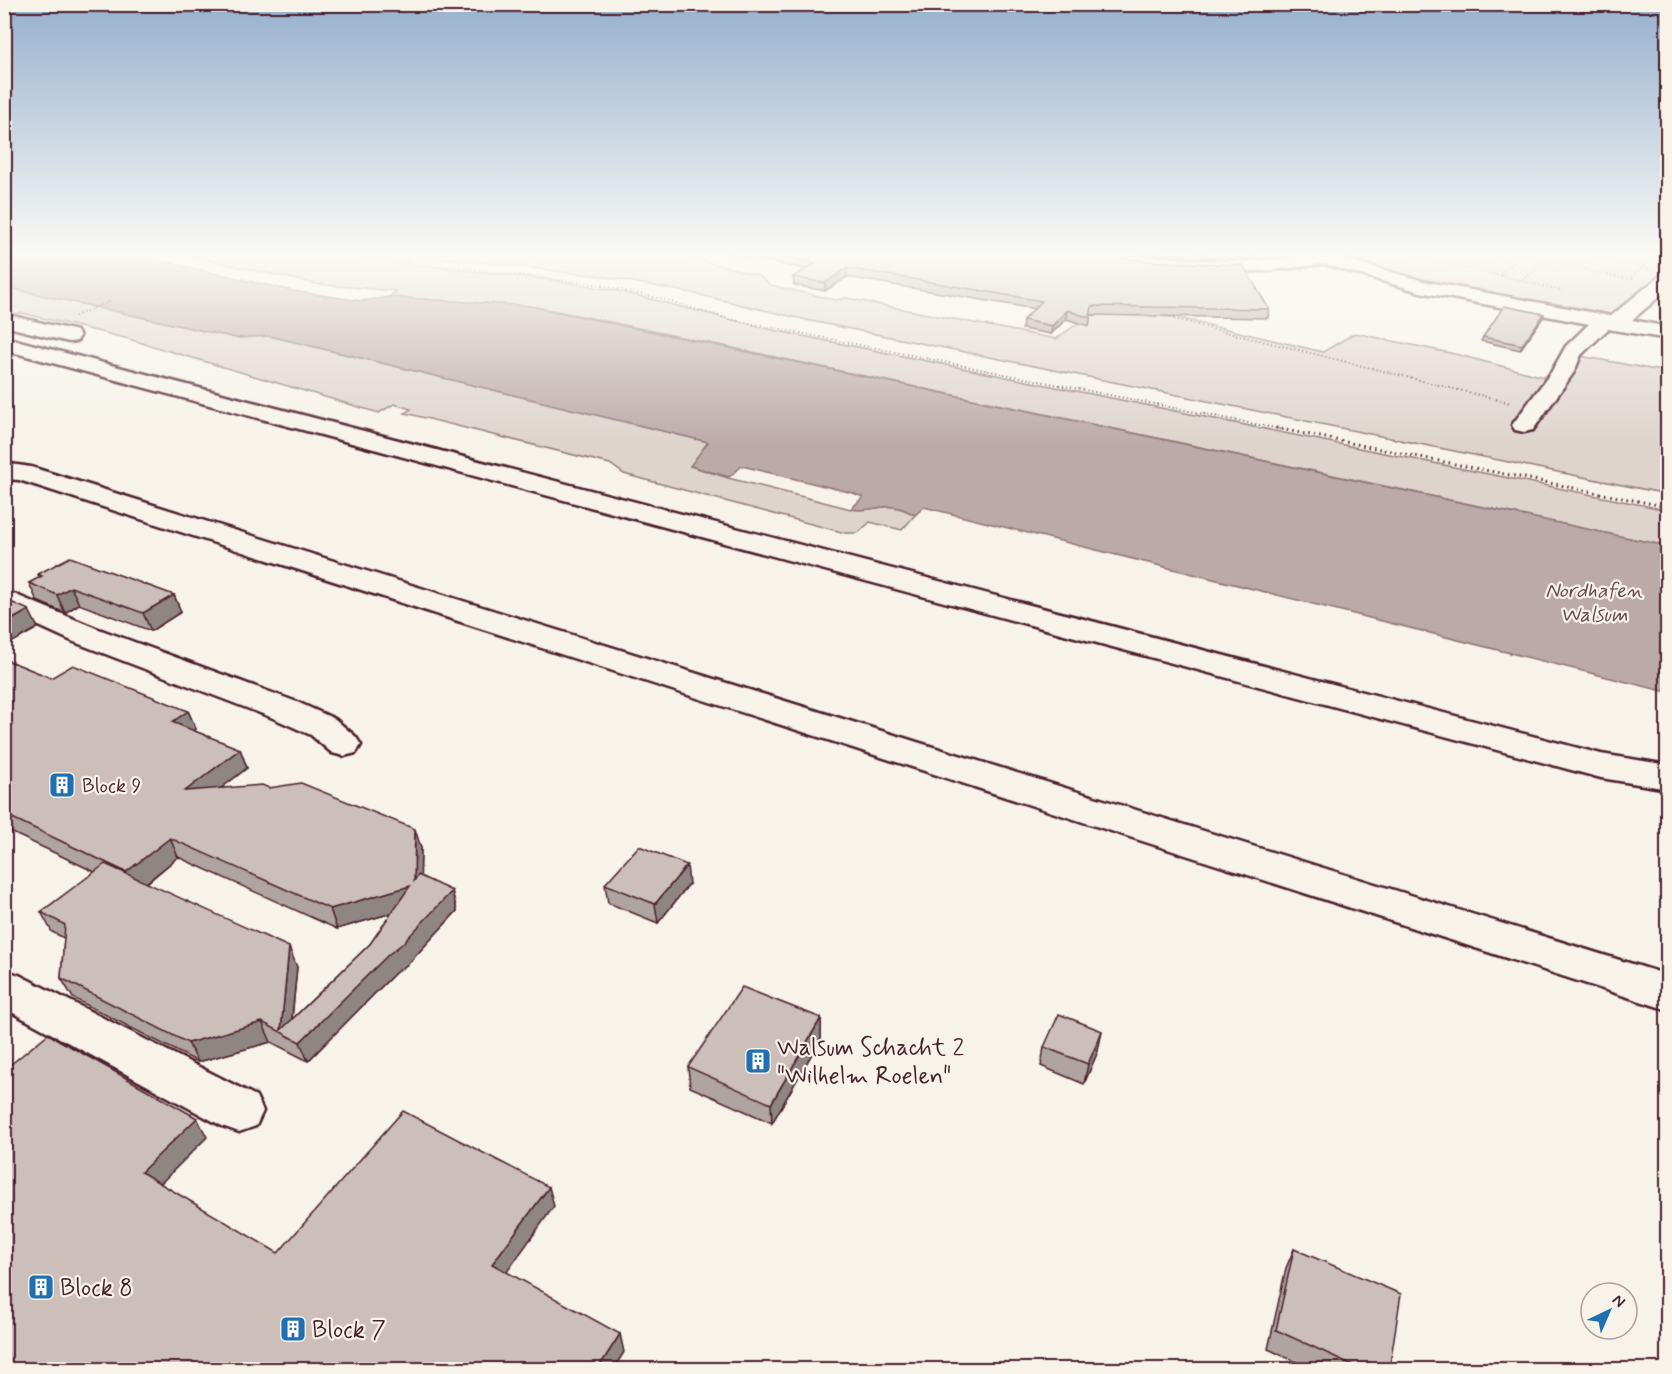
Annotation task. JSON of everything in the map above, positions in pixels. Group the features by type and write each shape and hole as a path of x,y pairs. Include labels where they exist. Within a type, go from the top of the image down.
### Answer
{"street":[{"path":"1579,317 1668,333"},
{"path":"1529,417 1563,372 1564,364 1580,342 1615,317"},
{"path":"4,320 71,326"},
{"path":"4,343 1601,766 1668,777"},
{"path":"4,471 22,472 1668,993"},
{"path":"4,599 85,635 285,710 323,728 344,745"},
{"path":"4,987 239,1111"}],"path":[{"path":"71,326 85,317"},
{"path":"722,317 1668,507"},
{"path":"1174,319 1529,417"}],"shaded area":[{"path":"39,317 141,317 236,338 270,336 709,442 691,466 728,478 851,509 896,507 915,515 902,530 870,522 858,533 845,533 624,474 610,464 405,413 411,409 394,404 379,413 125,338"},
{"path":"587,317 722,317 773,330 1667,510 1667,546"},
{"path":"794,317 944,317 1056,339 1086,317 1176,317 1323,352 1355,333 1455,354 1567,383 1581,356 1667,372 1667,494"}],"water":[{"name":"Nordhafen Walsum","path":"141,317 583,317 1667,546 1667,692 924,507 915,515 896,507 851,509 863,497 742,466 729,477 690,466 708,442 270,336 236,338"}],"building":[{"path":"1026,317 1060,317 1052,326 1023,320"},
{"path":"1496,317 1542,317 1522,345 1483,337"},
{"path":"70,557 174,595 143,613 71,587 57,595 29,583 42,576 38,574"},
{"path":"4,599 29,610 4,624"},
{"path":"4,659 51,678 73,665 188,711 172,722 240,749 185,791 262,785 269,788 301,783 415,829 414,881 418,875 452,891 402,944 300,1042 262,1022 188,1043 61,978 65,925 41,912 105,864 289,947 281,1030 370,944 410,886 330,909 170,838 126,872 4,814"},
{"path":"639,846 687,865 655,904 605,884"},
{"name":"Walsum Schacht 2 \"Wilhelm Roelen\"","path":"742,987 821,1018 771,1104 688,1067"},
{"path":"1059,1014 1102,1031 1088,1064 1044,1047"},
{"path":"48,1034 197,1118 141,1172 278,1253 403,1111 549,1187 492,1264 620,1334 597,1370 4,1370 4,1070"},
{"path":"1294,1249 1401,1294 1389,1370 1364,1370 1276,1330"}],"place":[{"name":"Block 9","path":"62,785"},
{"name":"Walsum Schacht 2 \"Wilhelm Roelen\"","path":"758,1061"},
{"name":"Block 8","path":"41,1287"},
{"name":"Block 7","path":"293,1329"}]}
